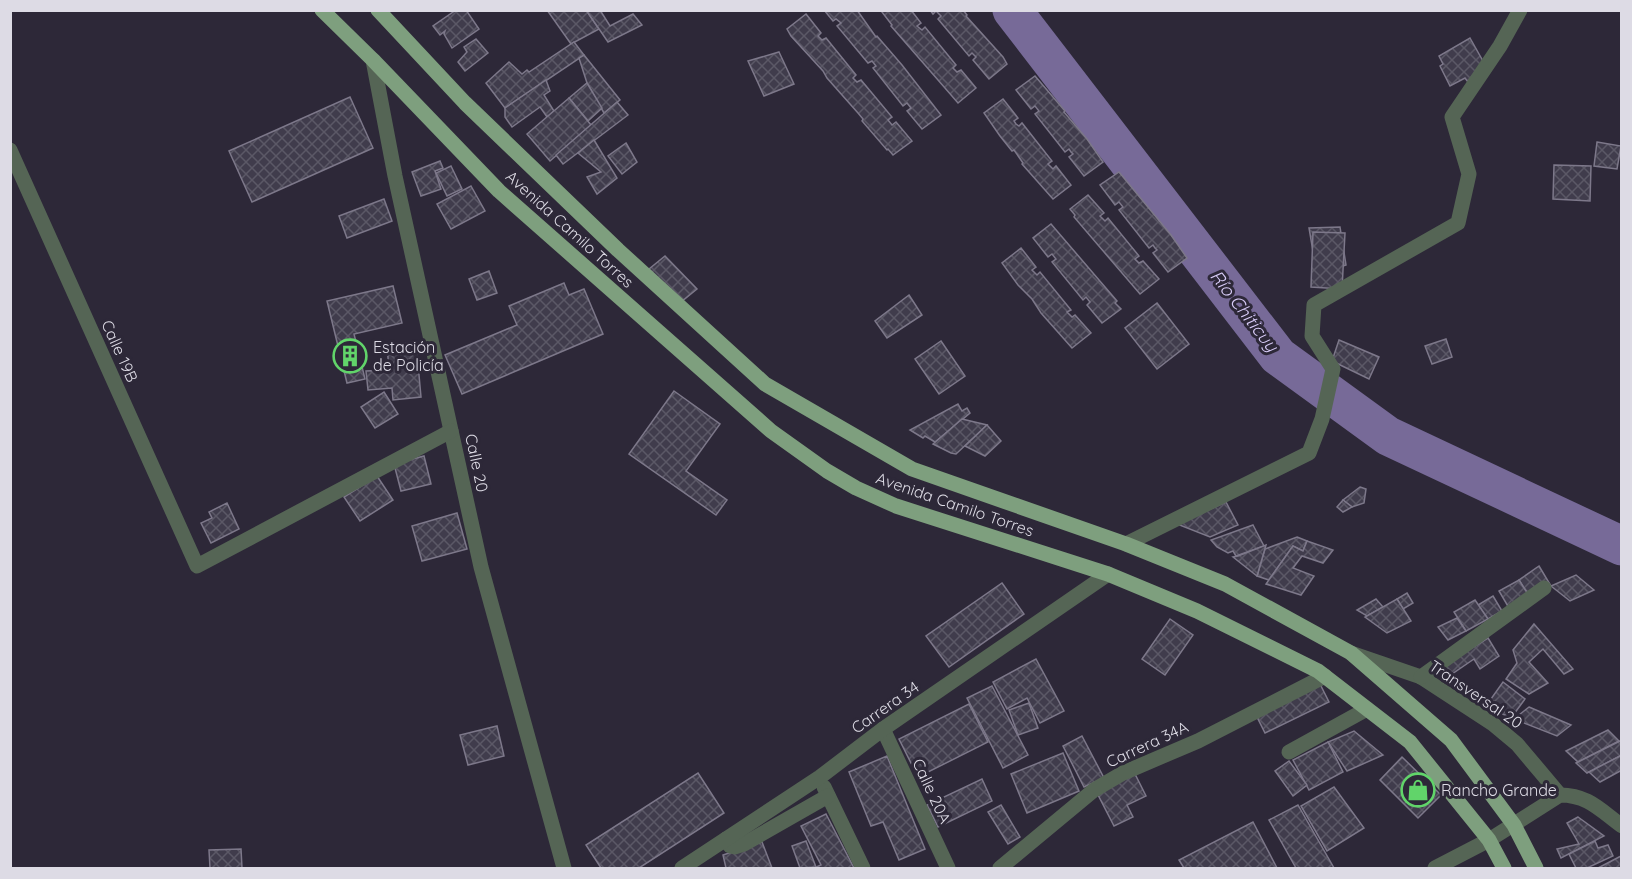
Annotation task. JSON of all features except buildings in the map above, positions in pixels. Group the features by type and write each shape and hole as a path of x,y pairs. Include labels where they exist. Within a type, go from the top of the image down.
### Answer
{"main road":[{"name":"Avenida Camilo Torres","path":"322,10 500,191 771,431 827,471 856,488 896,506 1108,574 1197,611 1325,676 1410,742 1489,840 1504,868"},
{"name":"Avenida Camilo Torres","path":"378,10 465,103 618,250 765,384 912,469 1126,544 1225,584 1351,653 1451,740 1514,825 1536,868"}],"street":[{"path":"1126,544 1309,453 1322,418 1333,369 1312,336 1314,305 1458,224 1469,174 1452,117 1500,46 1520,10"},
{"name":"Calle 20","path":"373,60 395,176 481,567 564,868"},
{"name":"Calle 19B","path":"10,150 196,566 451,431"},
{"name":"Carrera 34","path":"682,868 820,777 883,729 1108,574"},
{"path":"1420,677 1544,588"},
{"name":"Transversal 20","path":"1351,653 1420,677 1493,724 1517,744 1560,795"},
{"name":"Carrera 34A","path":"1000,868 1094,790 1122,773 1198,741 1325,676"},
{"path":"1288,752 1367,709"},
{"name":"Calle 20A","path":"883,729 948,868"},
{"path":"820,777 863,868"},
{"path":"1436,868 1489,840 1560,795 1584,798 1622,826"},
{"path":"726,839 730,846 744,844 828,796"}],"waterway":[{"name":"Río Chiticuy","path":"1012,10 1278,356 1388,436 1622,546"}],"place":[{"name":"Estación de Policía","path":"350,356"},
{"name":"Rancho Grande","path":"1418,790"}]}
